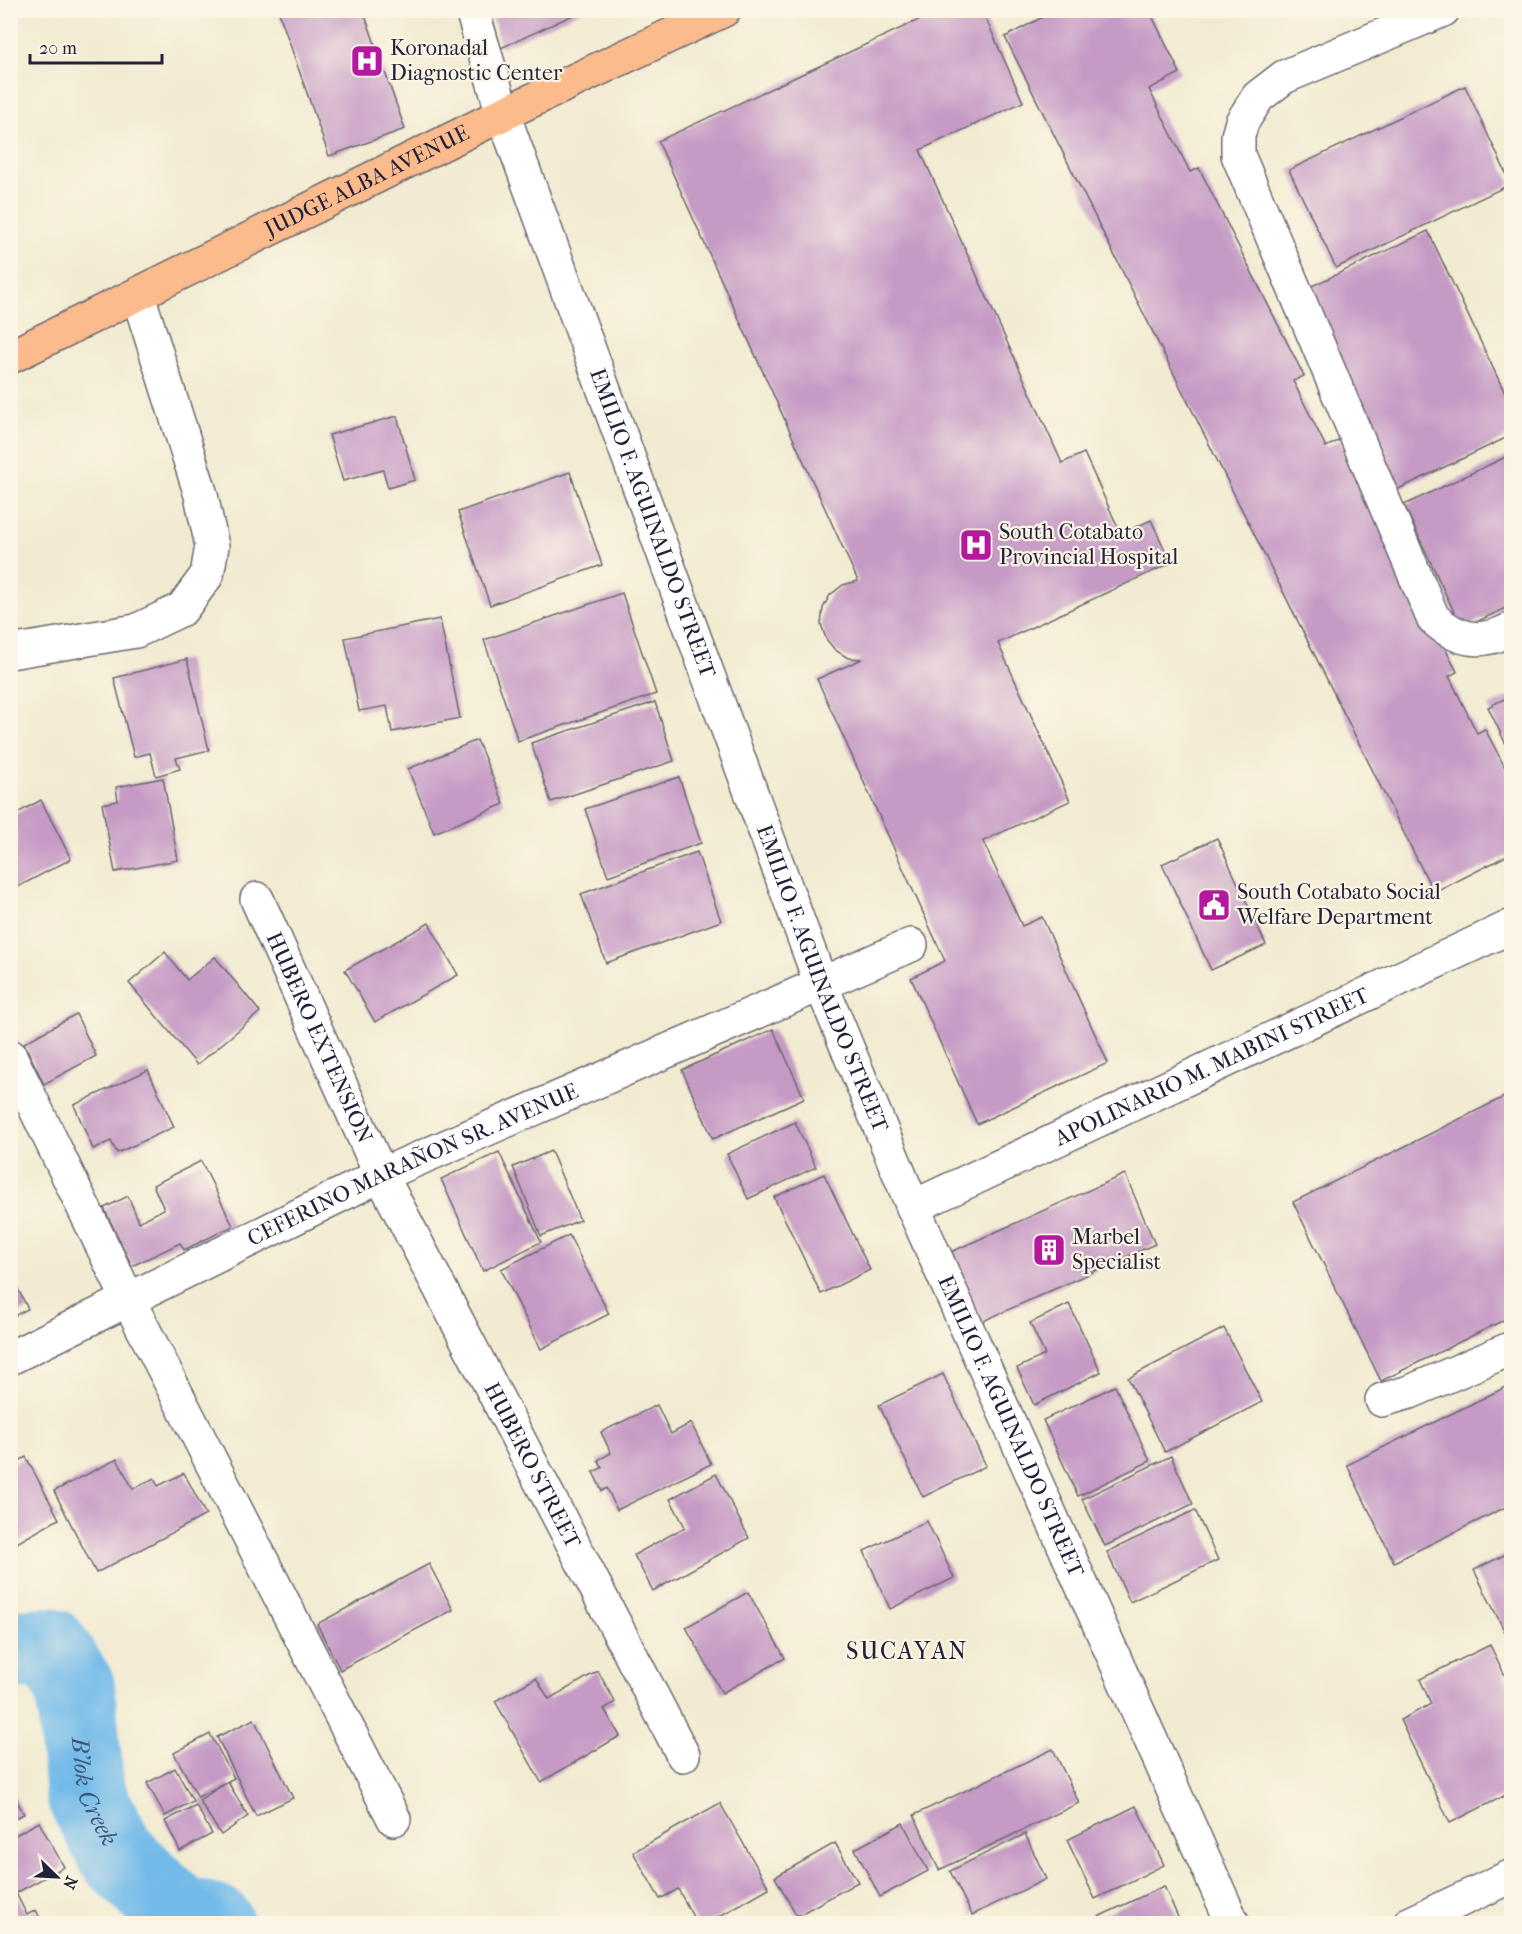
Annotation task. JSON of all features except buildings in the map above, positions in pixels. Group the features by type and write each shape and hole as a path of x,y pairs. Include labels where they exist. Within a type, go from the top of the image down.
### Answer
{"main road":[{"name":"JUDGE ALBA AVENUE","path":"10,357 503,114 724,10"}],"street":[{"name":"EMILIO F. AGUINALDO STREET","path":"472,10 503,114 821,984 913,1207 1233,1923"},
{"path":"1443,10 1284,77 1258,97 1242,122 1238,136 1238,155 1433,618 1446,631 1463,638 1482,639 1500,635 1512,629"},
{"path":"10,652 136,631 182,609 207,575 212,546 201,495 138,295"},
{"name":"HUBERO EXTENSION","path":"257,899 381,1175"},
{"name":"APOLINARIO M. MABINI STREET","path":"913,1207 1512,926"},
{"name":"CEFERINO MARAÑON SR. AVENUE","path":"10,1358 381,1175 911,945"},
{"path":"10,1056 129,1300 394,1819"},
{"name":"HUBERO STREET","path":"381,1175 683,1755"},
{"path":"1382,1400 1410,1392 1512,1348"},
{"path":"1409,1923 1512,1876"}],"waterway":[{"name":"B'lok Creek","path":"10,1650 49,1647 75,1687 85,1793 117,1855 179,1915 214,1924"}],"place":[{"name":"Koronadal Diagnostic Center","path":"367,61"},
{"name":"South Cotabato Provincial Hospital","path":"976,545"},
{"name":"South Cotabato Social Welfare Department","path":"1214,905"},
{"name":"Marbel Specialist","path":"1049,1250"}],"district":[{"name":"SUCAYAN","path":"907,1651"}]}
